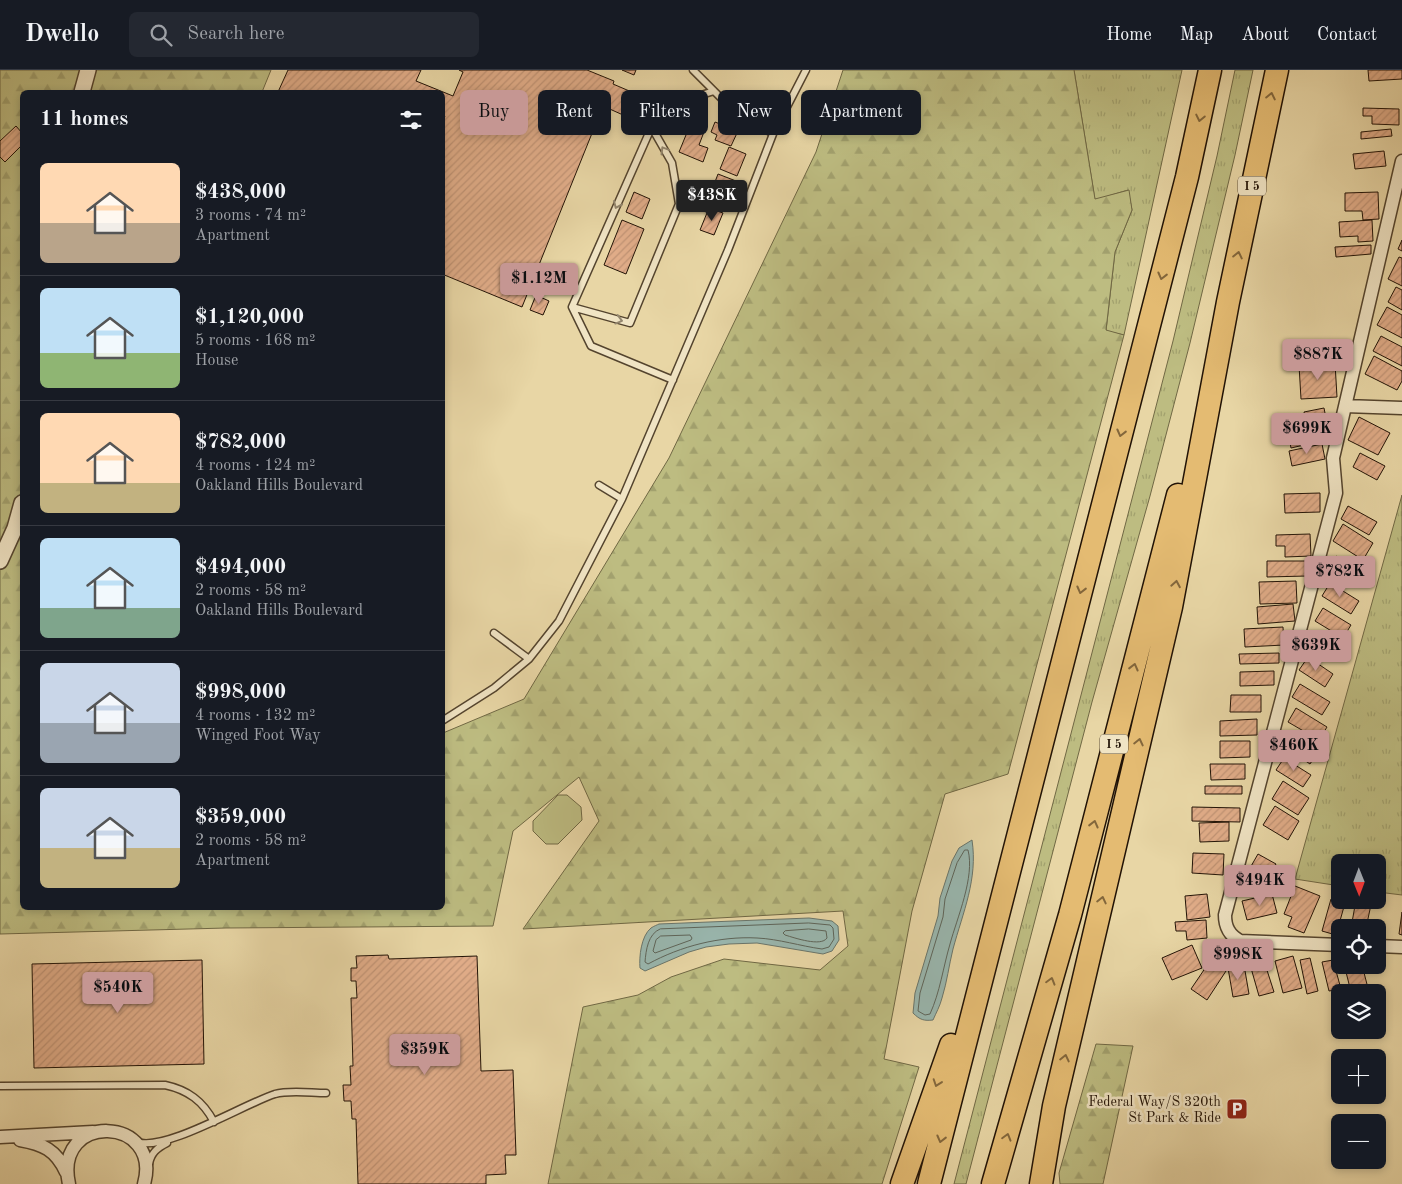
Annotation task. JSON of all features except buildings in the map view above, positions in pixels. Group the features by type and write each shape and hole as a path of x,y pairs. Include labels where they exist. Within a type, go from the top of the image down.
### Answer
{"highway":[{"path":"929,1184 1187,177 1210,70"},
{"name":"I 5","path":"993,1184 1070,915 1228,302 1277,70"},
{"path":"1041,1184 1056,1097 1172,607 1228,302"},
{"path":"902,1184 1000,905"}],"street":[{"path":"83,90 88,70"},
{"path":"1331,945 1240,941 1229,932 1225,924 1225,915 1336,494 1333,458 1402,161"},
{"path":"1345,406 1402,408"},
{"path":"0,561 18,530 20,516"},
{"path":"1386,946 1402,947"},
{"path":"67,1178 60,1159 47,1148 26,1141 0,1137 108,1130 121,1132 132,1139 141,1149 146,1162 145,1179"},
{"path":"67,1178 68,1159 74,1147 83,1137 95,1132"}],"lane":[{"path":"693,70 718,95"},
{"path":"791,99 806,70"},
{"path":"708,93 714,91"},
{"path":"572,307 649,135"},
{"path":"572,307 630,323 679,204 672,163 656,135"},
{"path":"445,719 494,688 529,659 559,622 622,499 728,250 773,135"},
{"path":"572,307 591,346 673,380"},
{"path":"599,485 622,499"},
{"path":"494,633 529,659"},
{"path":"0,1086 165,1085 192,1094 205,1108 214,1122"},
{"path":"132,1139 138,1143 149,1144 179,1136 214,1122 258,1100 277,1094 326,1093"},
{"path":"145,1179 151,1156 156,1150 179,1136"}],"green space":[{"path":"0,70 271,70 263,90 20,90 20,910 445,910 445,732 524,699 669,458 816,152 822,135 921,135 921,90 836,90 843,70 1074,70 1095,199 1129,190 1132,210 1115,252 1106,330 1124,335 1008,774 945,794 912,911 884,1059 919,1067 882,1184 548,1184 583,1007 638,995 671,977 724,959 820,970 848,946 843,911 523,929 599,821 579,777 513,831 493,926 226,928 0,934"},
{"path":"1074,70 1182,70 1124,335 1106,331 1115,252 1132,210 1128,190 1095,200"},
{"path":"1235,70 1253,70 1235,155 1190,343 1150,496 1092,702 966,1184 954,1184 1173,341 1217,156"},
{"path":"1402,495 1402,895 1386,893 1386,854 1331,854 1331,885 1295,879"},
{"path":"558,795 567,795 581,807 582,820 558,844 546,844 533,831 533,821"},
{"path":"1096,1044 1133,1046 1103,1184 1060,1184 1059,1173"}],"water":[{"path":"972,840 973,868 971,882 953,949 944,992 933,1020 922,1019 913,1013 915,993 938,916 940,898 952,861 959,848"},
{"path":"809,918 832,921 838,926 839,940 832,951 823,954 757,943 729,944 706,947 689,952 645,971 640,968 640,953 645,936 651,928 659,924"}],"place":[{"name":"Federal Way/S 320th St Park & Ride","path":"1237,1109"}]}
